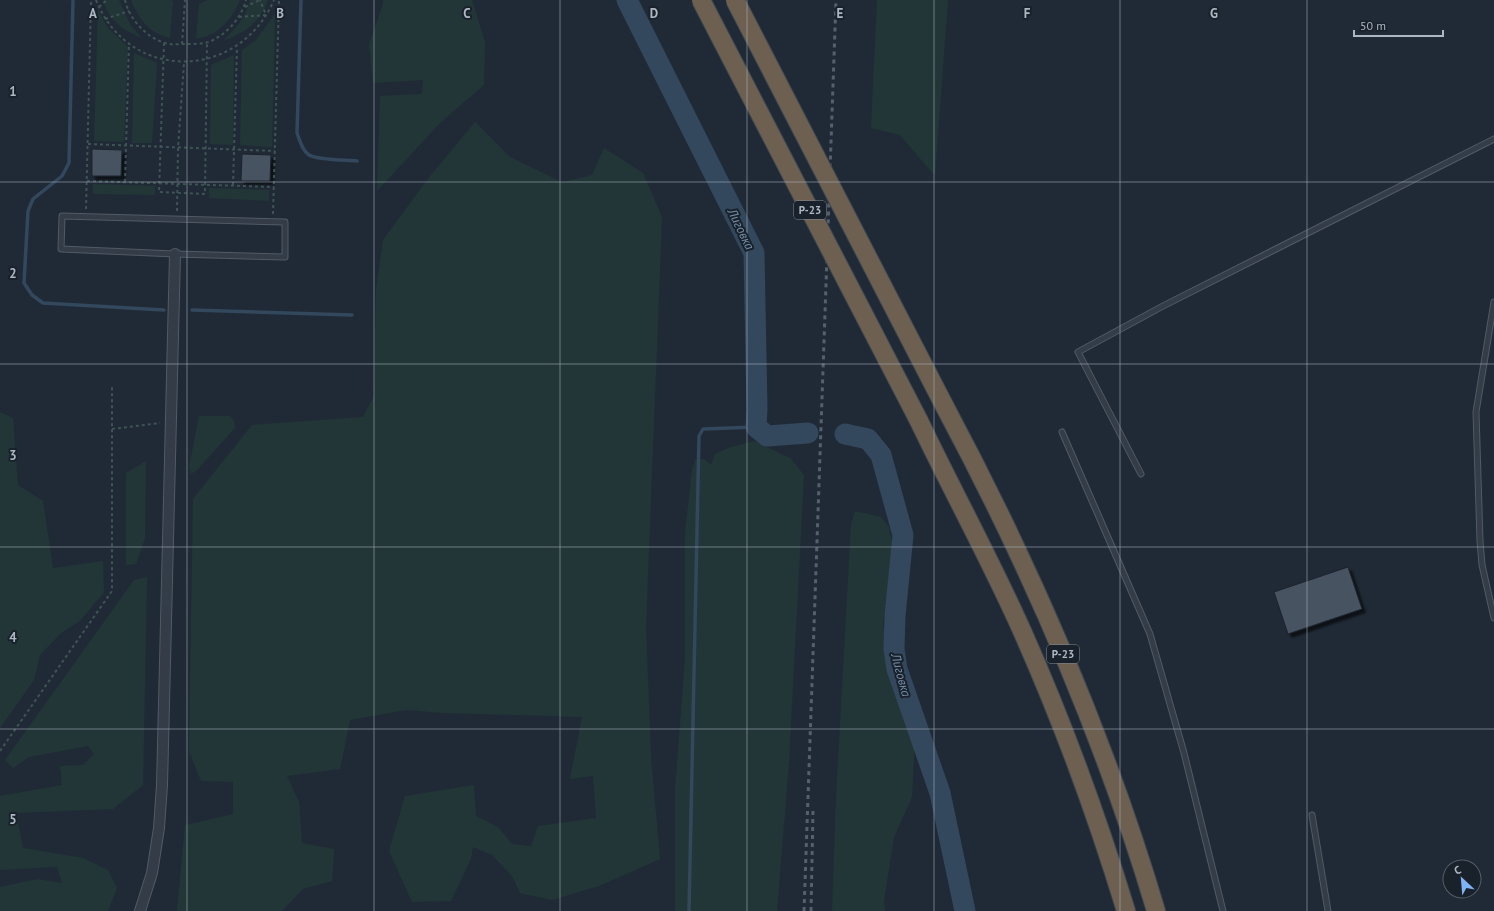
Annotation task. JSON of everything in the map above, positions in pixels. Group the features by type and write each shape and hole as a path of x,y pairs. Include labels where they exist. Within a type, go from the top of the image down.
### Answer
{"highway":[{"name":"Р-23","path":"701,0 919,421 987,556 1023,633 1086,789 1126,911"},
{"name":"Р-23","path":"735,0 972,459 1048,619 1082,699 1112,778 1143,866 1156,911"}],"street":[{"path":"140,911 152,873 159,828 162,784 176,254"}],"lane":[{"path":"1141,474 1078,352 1163,306 1494,138"},
{"path":"62,216 176,219 285,222 285,257 61,249 62,216"},
{"path":"1494,302 1476,412 1482,565 1494,618"},
{"path":"1062,432 1150,634 1184,753 1223,911"},
{"path":"1312,814 1328,911"}],"path":[{"path":"86,216 91,0"},
{"path":"96,0 105,19 129,44 151,56 184,63 207,60 237,47 263,21 274,0"},
{"path":"99,7 107,0"},
{"path":"125,0 136,24 152,37 164,43 182,44 207,43 213,40 230,28 244,7 246,0"},
{"path":"182,44 186,0"},
{"path":"244,7 260,0 266,15"},
{"path":"272,221 279,0"},
{"path":"105,19 129,11"},
{"path":"238,17 266,15"},
{"path":"164,43 159,192 177,194 205,194 207,43"},
{"path":"124,182 129,44"},
{"path":"233,185 237,47"},
{"path":"176,219 178,148 184,63"},
{"path":"88,144 275,151"},
{"path":"87,181 274,187"},
{"path":"0,751 112,591 112,386"},
{"path":"112,429 172,422"}],"green space":[{"path":"103,0 119,0 131,26 142,38 129,32 118,24 109,14"},
{"path":"131,0 171,0 173,2 170,38 156,33 151,29 141,19"},
{"path":"208,0 240,0 233,14 223,26 211,34 196,39 199,4"},
{"path":"250,0 268,0 261,15 256,21 244,31 223,41 240,22 246,12"},
{"path":"383,0 472,0 485,42 484,85 440,123 377,191 380,96 422,94 423,80 373,83 369,45"},
{"path":"877,0 948,0 935,176 900,135 871,128"},
{"path":"98,9 107,27 128,47 124,142 94,141"},
{"path":"275,14 272,147 240,145 242,50 255,41"},
{"path":"134,53 157,63 152,143 132,143"},
{"path":"234,55 233,145 210,144 211,65"},
{"path":"475,122 510,157 562,182 592,175 604,148 643,173 662,217 646,626 651,757 660,859 599,886 552,900 520,893 512,876 492,855 473,847 471,859 451,901 412,902 389,851 405,796 474,785 476,816 498,827 512,844 531,846 538,826 596,818 593,776 570,779 582,717 443,713 406,710 350,720 340,769 287,776 299,802 302,843 334,849 332,881 303,889 282,911 177,911 185,825 233,814 233,782 201,781 189,751 193,499 252,425 363,417 374,396 376,290 383,240 427,180"},
{"path":"93,184 155,186 155,195 93,194"},
{"path":"209,188 269,190 269,201 209,198"},
{"path":"0,412 13,418 18,485 43,501 53,568 103,561 104,592 80,621 61,633 40,655 34,680 0,728"},
{"path":"199,416 230,416 234,421 235,428 197,470 191,474 189,467"},
{"path":"754,441 790,458 804,475 789,762 777,911 675,911 675,790 685,659 685,533 692,470 695,460 704,459 711,465 715,454 731,447"},
{"path":"146,461 145,538 136,564 126,565 126,473"},
{"path":"855,511 881,517 889,527 893,547 883,624 888,659 915,739 912,797 894,837 884,901 885,911 832,911 836,798 851,525"},
{"path":"147,577 143,785 113,809 16,813 23,848 83,858 108,870 117,888 108,911 0,911 0,887 37,879 62,883 57,867 0,870 0,796 62,785 60,766 83,765 94,754 88,746 29,757 13,768 5,760 134,580"}],"building":[{"path":"92,149 122,150 121,176 92,176"},
{"path":"242,154 271,155 270,181 241,181"},
{"path":"1348,567 1362,609 1288,634 1274,592"}],"waterway":[{"path":"73,0 69,163 62,176 33,199 28,211 24,283 32,295 43,303 164,310"},
{"path":"301,0 297,133 300,142 307,153 313,157 357,161"},
{"name":"Лиговка","path":"627,0 754,253 757,409 756,427 767,436 808,433"},
{"path":"192,310 352,315"},
{"path":"689,911 699,436 703,429 756,427"},
{"name":"Лиговка","path":"845,434 868,439 881,455 903,535 895,616 894,649 897,669 940,793 965,911"}],"railway":[{"path":"804,911 836,0"},
{"path":"811,911 813,811"}]}
